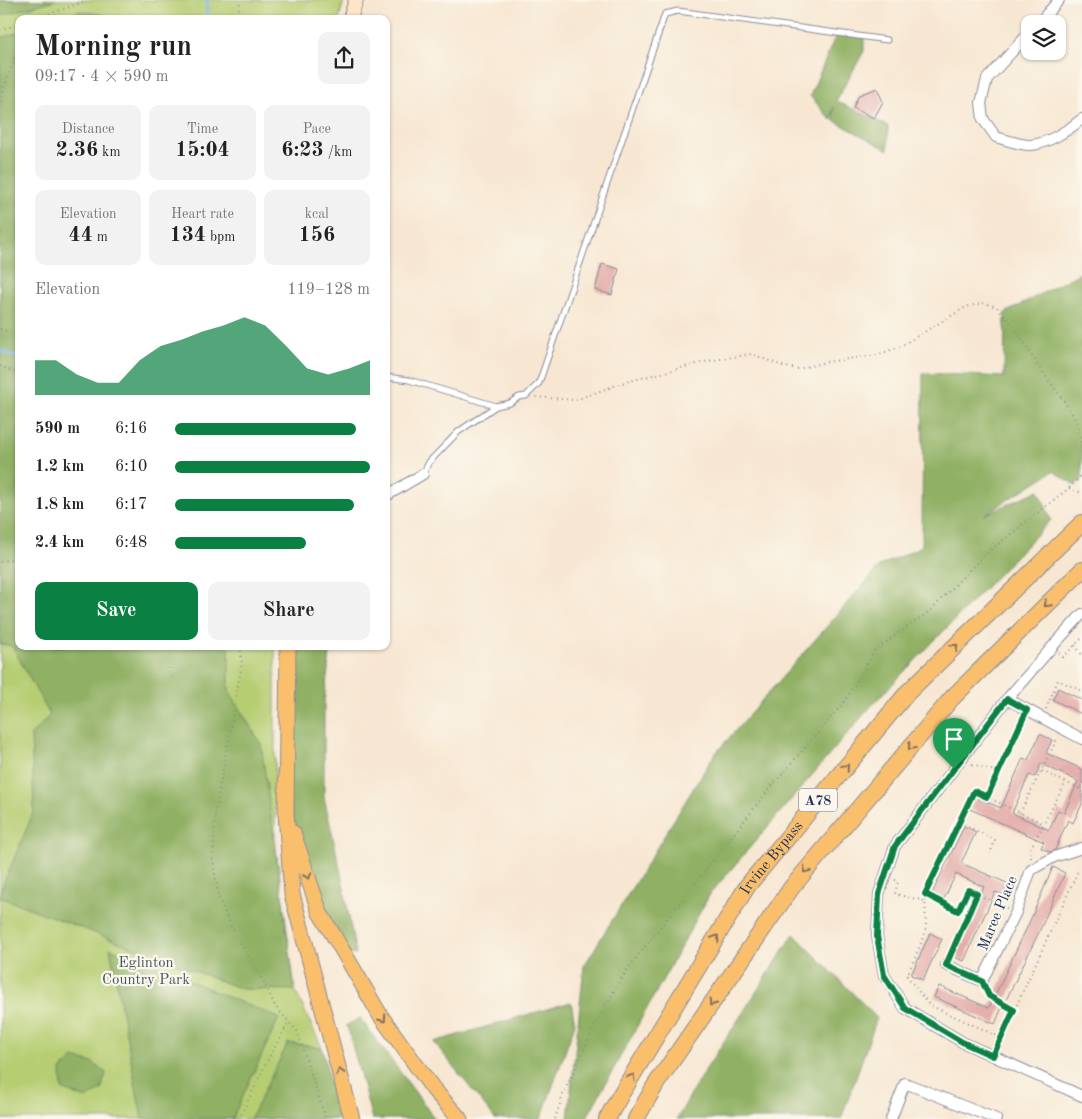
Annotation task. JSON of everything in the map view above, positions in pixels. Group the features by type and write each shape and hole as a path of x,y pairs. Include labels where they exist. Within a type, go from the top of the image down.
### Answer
{"highway":[{"name":"Irvine Bypass","path":"607,1119 748,885 908,692 1082,523"},
{"name":"A78","path":"636,1119 656,1084 792,887 952,698 1082,570"}],"main road":[{"path":"351,15 356,0"},
{"path":"288,650 286,813 292,894 352,1119"},
{"path":"286,813 320,913 380,1015 434,1090 460,1119"}],"street":[{"path":"1046,15 1060,0"},
{"path":"1021,42 987,79 981,103 982,119 996,137 1028,145 1044,142 1082,120"},
{"path":"390,494 423,474"},
{"path":"1082,614 1007,699 895,846 879,894 877,936 884,975 905,1008 964,1043 1082,1096"},
{"path":"1007,699 1082,739"},
{"name":"Maree Place","path":"982,981 1016,912 1031,870 1054,857 1082,848"},
{"path":"946,965 982,981"},
{"path":"891,1119 905,1084 996,1119"}],"lane":[{"path":"423,474 429,462 458,432 496,406 510,403 519,397 526,396 539,383 665,14 678,11 887,40"},
{"path":"390,378 409,380 496,406"}],"path":[{"path":"46,15 86,0"},
{"path":"238,15 240,0"},
{"path":"0,30 15,25"},
{"path":"0,106 15,56"},
{"path":"526,396 574,400 622,383 708,361 752,354 785,367 798,369 826,362 877,355 899,347 966,307 984,303 997,307 1018,332 1036,363 1064,400 1078,424 1082,452"},
{"path":"0,329 15,334"},
{"path":"0,366 15,372"},
{"path":"555,1119 563,1095 593,1031 626,971 770,788 845,701 875,650 930,612 983,556 1082,475"},
{"path":"1068,488 1082,493"},
{"path":"0,562 15,558"},
{"path":"1053,646 1063,657 1082,638"},
{"path":"1075,645 1082,655"},
{"path":"240,650 242,664 215,813 213,859 218,896 232,928 264,982 275,1006 297,1031 326,1119"},
{"path":"1042,718 1058,680 1082,691"},
{"path":"987,797 1027,710"},
{"path":"1020,813 1063,728"},
{"path":"972,764 998,772"},
{"path":"1042,771 1082,790"},
{"path":"1031,870 1030,849 1066,782"},
{"path":"1002,1038 929,1005 906,976 926,931 925,894 974,791 1044,824"},
{"path":"959,822 995,840 990,854"},
{"path":"993,1056 1080,869"},
{"path":"884,877 898,881 895,894 925,901"},
{"path":"925,894 958,911 968,890 1016,912"},
{"path":"946,965 977,894"},
{"path":"982,981 989,996 1014,1010"},
{"path":"239,1119 267,1061 289,1022"}],"green space":[{"name":"Eglinton Country Park","path":"0,0 344,0 340,15 15,15 15,650 275,650 275,841 295,990 322,1048 338,1119 0,1119"},
{"path":"0,0 55,0 0,16"},
{"path":"80,11 102,15 68,15"},
{"path":"15,33 15,650 229,650 229,691 261,744 295,990 242,989 0,897 0,892 34,811 31,735 50,715 12,646 0,644 0,38"},
{"path":"836,35 864,38 864,51 836,101 888,126 888,150 833,120 834,107 831,120 810,96"},
{"path":"1082,272 1082,480 1075,485 1053,471 984,515 1039,490 1051,520 873,704 710,894 586,1119 568,1119 584,966 714,755 880,566 922,546 923,373 1004,377 1005,313"},
{"path":"295,650 330,650 324,702 324,797 342,878 356,955 344,953 298,848 286,784"},
{"path":"794,934 877,1018 841,1119 677,1119 699,1080"},
{"path":"110,948 279,1018 232,1119 142,1119"},
{"path":"571,1002 575,1024 541,1119 495,1119 434,1042"},
{"path":"360,1018 435,1119 372,1119 347,1025"},
{"path":"288,1043 322,1048 338,1119 250,1119"},
{"path":"74,1058 93,1063 106,1073 101,1090 86,1099 62,1089 61,1070"}],"building":[{"path":"877,88 883,102 874,118 853,108 859,95"},
{"path":"602,264 619,269 612,295 595,290"},
{"path":"1058,688 1082,700 1082,714 1053,700"},
{"path":"1040,734 1052,740 1046,753 1082,769 1082,804 1073,823 1068,820 1055,850 1050,852 1041,848 1044,842 970,809 975,797 1001,808 1023,758 1028,760","holes":["1041,764 1078,781 1064,813 1058,810 1049,830 1012,813 1029,775 1035,777"]},
{"path":"964,826 976,832 961,863 1009,884 1003,895 995,892 964,961 952,956 984,887 956,874 944,899 932,893"},
{"path":"1053,867 1065,873 995,1024 934,997 939,986 989,1008"},
{"path":"930,933 942,939 923,980 911,975"}],"waterway":[{"path":"207,0 207,15"},
{"path":"0,350 15,356"}],"route":[{"path":"1007,699 1027,710 987,797 974,791 925,894 958,911 968,890 977,894 946,965 982,981 989,996 1014,1010 993,1056 964,1043 905,1008 884,975 877,936 879,894 895,846 954,769 1007,699"}]}
